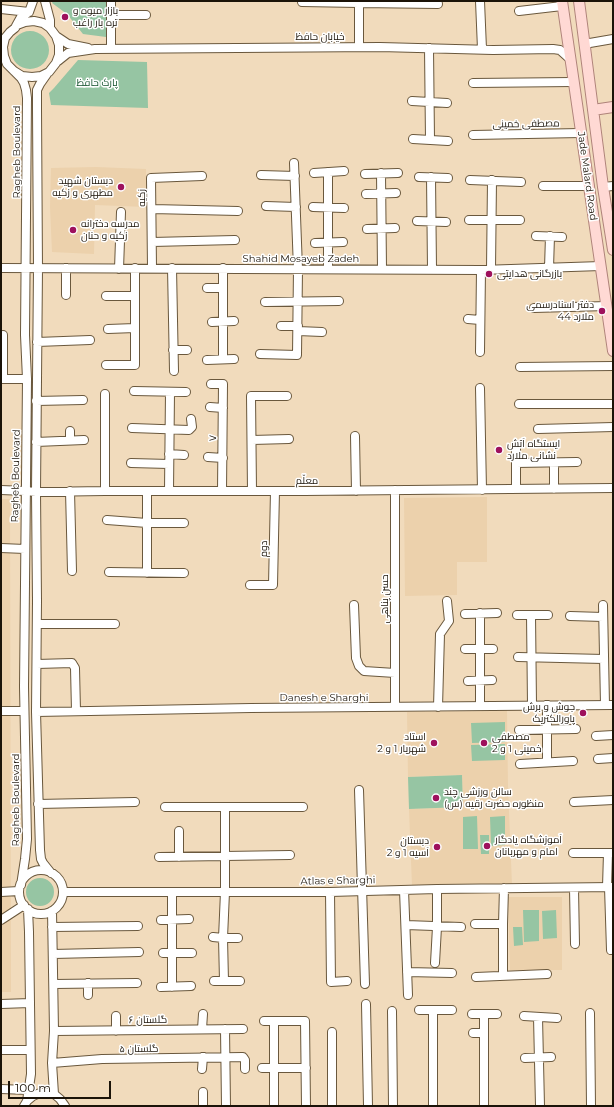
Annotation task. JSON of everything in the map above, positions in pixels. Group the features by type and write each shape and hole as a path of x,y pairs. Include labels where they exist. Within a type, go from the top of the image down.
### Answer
{"main road":[{"name":"Jade Malard Road","path":"579,1 593,110 608,187 613,250"},
{"name":"Jade Malard Road","path":"562,3 613,351"},
{"path":"593,110 613,107"}],"street":[{"path":"1,40 13,30 21,17 29,12 33,1"},
{"path":"45,1 50,20 50,28"},
{"path":"111,1 111,49"},
{"path":"480,1 482,49"},
{"path":"302,2 438,4"},
{"path":"359,2 359,47"},
{"path":"519,11 562,3"},
{"path":"1,9 29,12"},
{"path":"111,15 146,15"},
{"path":"1,57 14,71 22,76 41,76 49,72 56,63 59,54 59,45 56,36 50,28 34,21 17,25 5,38 3,47 4,56 8,64"},
{"path":"544,49 561,44 565,40 566,33"},
{"name":"خیابان حافظ","path":"56,36 68,44 95,49"},
{"path":"584,44 613,39"},
{"name":"خیابان حافظ","path":"56,63 68,53 95,49 359,47 544,49"},
{"path":"428,48 430,140"},
{"path":"544,49 560,50 570,59"},
{"name":"Ragheb Boulevard","path":"14,71 21,78 26,90 24,711 27,839 20,888"},
{"name":"Ragheb Boulevard","path":"49,72 37,90 38,268 36,401 36,712 40,854 43,863 51,873"},
{"path":"472,82 573,82"},
{"path":"412,102 447,103"},
{"name":"مصطفی خمینی","path":"473,135 581,133"},
{"path":"413,139 448,141"},
{"path":"260,354 297,355 298,269 294,163"},
{"path":"328,172 328,269"},
{"path":"314,173 344,172"},
{"path":"365,174 398,173"},
{"path":"381,174 382,269"},
{"path":"261,175 295,176"},
{"name":"زکیه","path":"152,268 151,178 202,176"},
{"path":"419,177 448,178"},
{"path":"432,177 432,269"},
{"path":"470,180 522,182"},
{"path":"491,269 492,180"},
{"path":"543,186 589,186"},
{"path":"366,194 396,193"},
{"path":"266,206 296,207"},
{"path":"313,207 344,208"},
{"path":"152,209 238,210"},
{"path":"119,269 121,212"},
{"path":"469,220 520,220"},
{"path":"417,221 446,222"},
{"path":"367,229 396,228"},
{"path":"536,236 562,237"},
{"path":"548,268 550,236"},
{"path":"152,242 235,240"},
{"path":"315,243 343,242"},
{"name":"Shahid Mosayeb Zadeh","path":"1,268 481,270 600,266"},
{"path":"66,268 66,295"},
{"path":"106,365 135,365 135,268"},
{"path":"172,268 174,372"},
{"path":"223,268 223,359"},
{"path":"480,352 481,270"},
{"path":"207,288 223,288"},
{"path":"106,296 135,296"},
{"path":"265,302 339,301"},
{"path":"534,308 607,306"},
{"path":"468,319 480,320"},
{"path":"212,322 234,321"},
{"path":"281,326 322,332"},
{"path":"108,329 135,328"},
{"path":"3,335 2,379 26,379"},
{"path":"37,342 90,340"},
{"path":"173,350 187,350"},
{"path":"207,360 234,359"},
{"path":"520,367 613,366"},
{"name":"۷","path":"211,384 223,384 222,491"},
{"path":"480,388 482,490"},
{"path":"134,391 186,392"},
{"path":"169,491 170,392"},
{"path":"105,491 106,394"},
{"path":"252,491 252,396 287,396"},
{"path":"36,401 83,400"},
{"path":"519,404 613,404"},
{"path":"210,407 223,408"},
{"path":"132,428 188,430 192,427 192,419"},
{"path":"538,429 613,427"},
{"path":"70,431 70,440"},
{"path":"355,436 356,491"},
{"path":"252,440 289,439"},
{"path":"36,442 84,440"},
{"path":"516,445 516,489"},
{"path":"169,454 184,454"},
{"path":"208,457 222,458"},
{"path":"516,463 577,462"},
{"path":"131,463 169,464"},
{"path":"554,463 554,489"},
{"name":"معلّم","path":"1,490 36,492 356,491 613,488"},
{"name":"حسن پناهی","path":"395,490 395,707"},
{"path":"70,491 72,570"},
{"path":"147,491 147,573"},
{"name":"دوم","path":"250,585 273,585 275,491"},
{"path":"107,520 147,523 184,523"},
{"path":"1,548 25,549"},
{"path":"109,572 184,573"},
{"path":"438,707 440,634 449,621 447,602"},
{"path":"354,605 356,658 359,666 364,671 395,673"},
{"path":"603,605 604,659 609,705"},
{"path":"480,613 480,706"},
{"path":"465,614 497,613"},
{"path":"517,615 548,615"},
{"path":"532,615 532,705"},
{"path":"570,616 603,617"},
{"path":"37,624 115,624"},
{"path":"466,649 493,650"},
{"path":"518,657 604,659"},
{"path":"37,664 72,663 75,668 76,712"},
{"path":"468,680 492,680"},
{"path":"547,705 547,762"},
{"name":"Danesh e Sharghi","path":"36,712 251,708 609,705"},
{"path":"1,711 24,711"},
{"path":"519,730 576,729"},
{"path":"596,736 613,735"},
{"path":"598,759 613,758"},
{"path":"520,764 573,761"},
{"path":"359,790 365,984"},
{"path":"574,802 613,800"},
{"path":"38,804 135,802"},
{"path":"165,807 303,807"},
{"path":"224,981 223,938 225,892 225,807"},
{"path":"179,831 179,856"},
{"path":"573,853 611,853 611,950"},
{"path":"159,856 290,855"},
{"path":"36,871 51,873 60,881 63,892 60,903 52,911 46,913 39,914 33,912 26,907 20,899 20,888 24,878 36,871"},
{"name":"Atlas e Sharghi","path":"63,892 330,892 610,887"},
{"path":"1,892 20,888"},
{"path":"503,976 504,888"},
{"path":"574,888 575,944"},
{"path":"435,963 437,889"},
{"path":"404,890 408,995"},
{"path":"172,892 172,987"},
{"path":"330,892 330,982 347,981"},
{"path":"1,920 26,907"},
{"path":"25,1103 31,1074 29,932 26,907"},
{"path":"52,911 54,984 52,1063 54,1094"},
{"path":"161,920 189,920"},
{"path":"475,924 503,924"},
{"path":"52,927 138,926"},
{"path":"406,926 461,927"},
{"path":"213,937 238,938"},
{"path":"53,954 139,952"},
{"path":"163,953 192,953"},
{"path":"407,972 452,973"},
{"path":"476,977 547,974"},
{"path":"214,981 240,980"},
{"path":"88,983 88,995"},
{"path":"54,984 137,983"},
{"path":"161,987 191,986"},
{"path":"1,1004 30,1003"},
{"path":"366,1004 368,1106"},
{"path":"419,1010 452,1010"},
{"path":"433,1010 433,1106"},
{"path":"392,1011 393,1106"},
{"path":"590,1013 591,1106"},
{"path":"202,1029 203,1014"},
{"path":"472,1014 497,1014"},
{"path":"484,1014 484,1106"},
{"path":"116,1016 116,1031"},
{"path":"524,1016 557,1018"},
{"path":"538,1017 540,1106"},
{"path":"264,1021 305,1021 306,1106"},
{"path":"274,1021 274,1106"},
{"name":"گلستان ۶","path":"54,1031 243,1028"},
{"path":"225,1029 226,1106"},
{"path":"332,1032 332,1106"},
{"path":"473,1033 484,1033"},
{"path":"1,1050 30,1050"},
{"path":"202,1068 203,1057"},
{"name":"گلستان ۵","path":"52,1063 102,1059 243,1057 245,1060 245,1069"},
{"path":"525,1058 551,1057"},
{"path":"262,1068 306,1068"},
{"path":"1,1089 28,1090"},
{"path":"203,1092 203,1106"},
{"path":"25,1103 32,1096 40,1093 47,1093 54,1094 65,1106"}],"shaded area":[{"path":"96,167 146,169 146,207 95,205 94,254 52,252 50,207 51,168"},
{"path":"487,497 487,562 457,562 457,595 405,596 404,498"},
{"path":"1,499 10,499 11,992 1,992"},
{"path":"507,711 512,885 412,886 409,809 463,807 462,775 408,777 407,712"},
{"path":"508,897 562,897 562,970 510,970"}],"green space":[{"path":"53,1 106,1 106,37 83,34 67,14 52,3"},
{"path":"26,31 34,31 44,36 48,43 48,57 44,64 34,69 26,69 16,64 14,61 11,54 11,46 16,36 19,34"},
{"name":"پارک حافظ","path":"78,60 147,62 148,108 51,105 49,93"},
{"path":"505,722 505,742 472,743 471,723"},
{"path":"505,744 505,760 472,761 471,745"},
{"name":"سالن ورزشی چند منظوره حضرت رقیه (س)","path":"462,775 463,807 409,809 408,777"},
{"path":"477,816 478,849 463,849 463,817"},
{"path":"505,816 505,845 491,846 490,817"},
{"path":"480,835 489,835 489,854 481,854"},
{"path":"40,878 50,882 54,892 50,902 40,906 30,902 26,892 30,882"},
{"path":"523,910 539,910 539,941 524,942"},
{"path":"556,910 557,938 543,939 542,911"},
{"path":"513,927 522,927 523,945 514,946"}],"place":[{"name":"بازار میوه و تره بار راغب","path":"65,17"},
{"name":"دبستان شهید مطهری و زکیه","path":"121,187"},
{"name":"مدرسه دخترانه زکیه و حنان","path":"73,230"},
{"name":"بازرگانی هدایتی","path":"489,274"},
{"name":"دفتر اسنادرسمی 44 ملارد","path":"602,311"},
{"name":"ایستگاه آتش نشانی ملارد","path":"499,450"},
{"name":"جوش و برش پاورالکتریک","path":"583,713"},
{"name":"استاد شهریار 1 و 2","path":"434,743"},
{"name":"مصطفی خمینی 1 و 2","path":"484,743"},
{"name":"سالن ورزشی چند منظوره حضرت رقیه (س)","path":"436,798"},
{"name":"آموزشگاه یادگار امام و مهربانان","path":"487,846"},
{"name":"دبستان آسیه 1 و 2","path":"437,847"}]}
